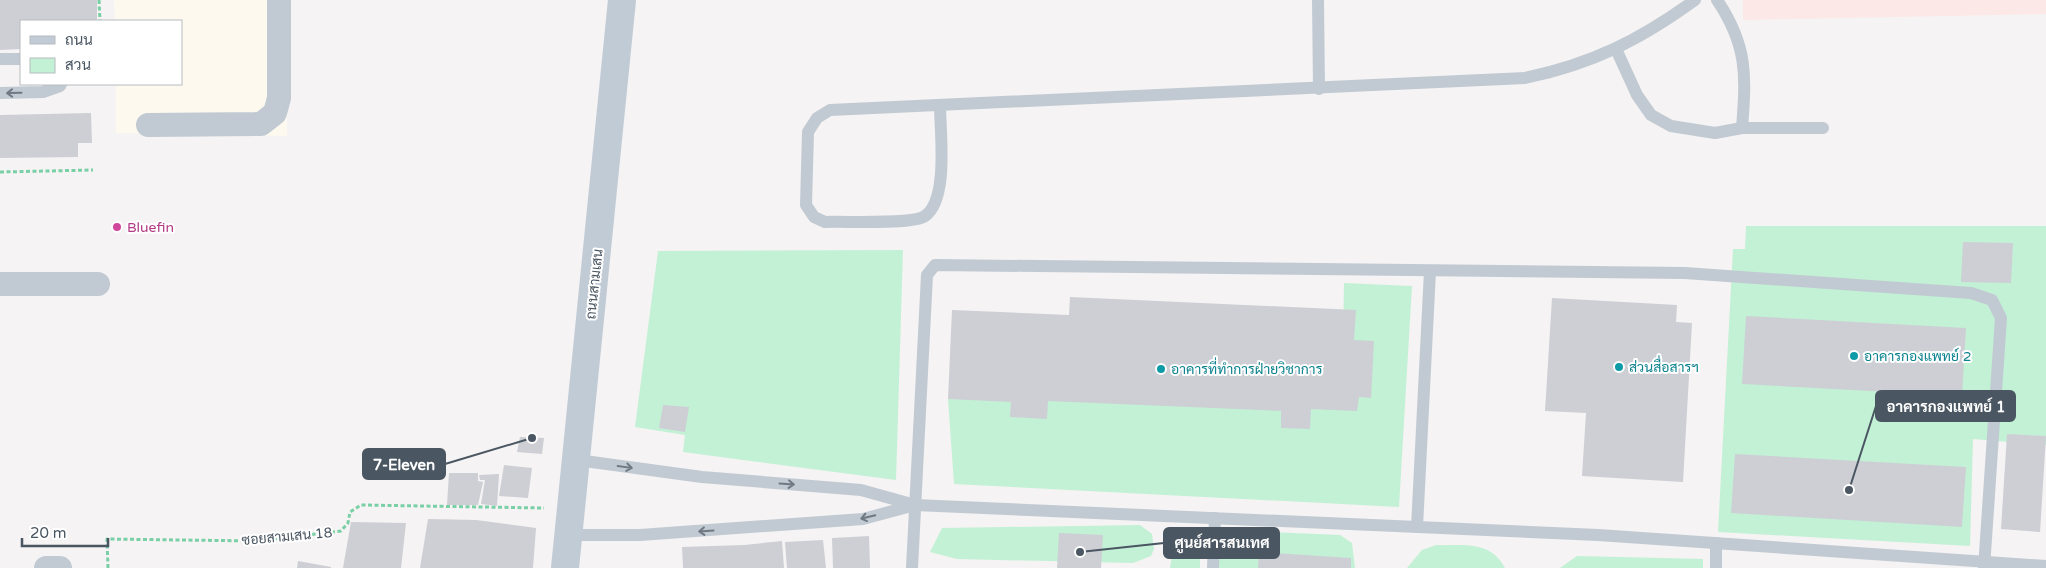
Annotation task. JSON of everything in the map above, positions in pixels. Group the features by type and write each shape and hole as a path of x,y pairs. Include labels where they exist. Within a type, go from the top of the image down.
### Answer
{"main road":[{"name":"ถนนสามเสน","path":"566,568 622,0"}],"street":[{"path":"148,125 262,124 276,113 279,98 279,0"},
{"path":"0,284 98,284"},
{"path":"46,568 60,568"}],"lane":[{"path":"1318,0 1319,89"},
{"path":"940,105 940,191 934,207 924,217 905,221 825,222 814,217 806,205 808,132 817,118 830,110 940,105 1319,89 1525,78 1564,70 1616,49 1656,27 1695,0"},
{"path":"1718,0 1731,20 1740,42 1746,77 1742,128"},
{"path":"1616,49 1637,96 1651,115 1670,126 1715,133 1742,128 1823,128"},
{"path":"0,59 20,59"},
{"path":"0,93 43,92 60,85"},
{"path":"912,568 926,275 935,265 1685,273 1971,293 1992,300 2001,318 1984,565"},
{"path":"1417,527 1430,271"},
{"path":"577,460 702,477 861,490 915,504 1716,543 1984,565 2046,566"},
{"path":"570,522 640,536 863,519 915,504"},
{"path":"1213,568 1215,518"},
{"path":"1716,543 1716,568"}],"path":[{"path":"99,0 100,20"},
{"path":"0,172 93,170"},
{"name":"ซอยสามเสน 18","path":"108,568 107,539 256,541 341,531 348,523 350,512 361,505 570,522"}],"shaded area":[{"path":"114,0 287,0 287,136 116,133 116,85 182,85 182,20 115,20"},
{"path":"1743,0 2046,0 2046,14 1743,20"}],"green space":[{"path":"1746,226 2046,226 2046,445 1973,439 1970,546 1718,532 1733,249 1745,249"},
{"path":"903,250 896,480 683,452 685,435 635,427 658,251"},
{"path":"1344,283 1412,286 1399,507 954,484 948,399 1342,397"},
{"path":"1140,525 1152,534 1154,549 1151,556 1133,563 957,559 930,552 942,528"},
{"path":"1243,531 1340,535 1352,543 1355,568 1217,568 1224,542"},
{"path":"1436,545 1466,545 1484,549 1499,559 1505,568 1407,568 1422,550"},
{"path":"1173,549 1200,550 1200,568 1170,568"},
{"path":"1577,556 1703,559 1703,568 1560,568"}],"building":[{"path":"0,0 97,0 97,20 20,20 20,49 0,50"},
{"path":"91,113 92,143 78,143 78,157 0,158 0,115"},
{"path":"1963,242 2013,243 2011,283 1961,282"},
{"name":"อาคารที่ทำการฝ่ายวิชาการ","path":"1070,297 1356,310 1354,340 1374,341 1371,398 1359,397 1357,411 1311,409 1310,429 1281,428 1281,411 1048,401 1047,419 1010,417 1011,402 948,399 952,310 1069,315"},
{"name":"ส่วนสื่อสารฯ","path":"1552,298 1677,305 1676,322 1692,323 1683,482 1582,476 1586,413 1545,411"},
{"name":"อาคารกองแพทย์ 2","path":"1746,316 1966,328 1962,396 1742,384"},
{"path":"663,405 689,407 685,432 659,428"},
{"path":"2007,434 2046,436 2040,532 2001,529"},
{"path":"520,437 544,438 542,454 517,452"},
{"path":"1735,454 1966,467 1962,527 1731,513"},
{"path":"504,465 532,468 528,498 499,496"},
{"path":"449,473 478,473 478,481 483,482 478,505 447,505"},
{"path":"499,474 497,506 481,504 485,480 480,480 479,475"},
{"path":"428,519 476,520 536,528 533,568 420,568"},
{"path":"351,522 406,523 401,568 343,568"},
{"path":"1059,533 1103,535 1101,568 1057,568"},
{"path":"869,536 870,568 833,568 832,538"},
{"path":"823,540 826,568 787,568 785,542"},
{"path":"782,541 784,568 683,568 682,547 744,545"},
{"path":"1259,552 1351,558 1351,568 1258,568"},
{"path":"298,561 331,567 331,568 297,568"}],"place":[{"name":"Bluefin","path":"117,227"},
{"name":"อาคารกองแพทย์ 2","path":"1854,356"},
{"name":"ส่วนสื่อสารฯ","path":"1619,367"},
{"name":"อาคารที่ทำการฝ่ายวิชาการ","path":"1161,369"},
{"name":"7-Eleven","path":"532,438"},
{"name":"อาคารกองแพทย์ 1","path":"1849,490"},
{"name":"ศูนย์สารสนเทศ","path":"1080,552"}]}
